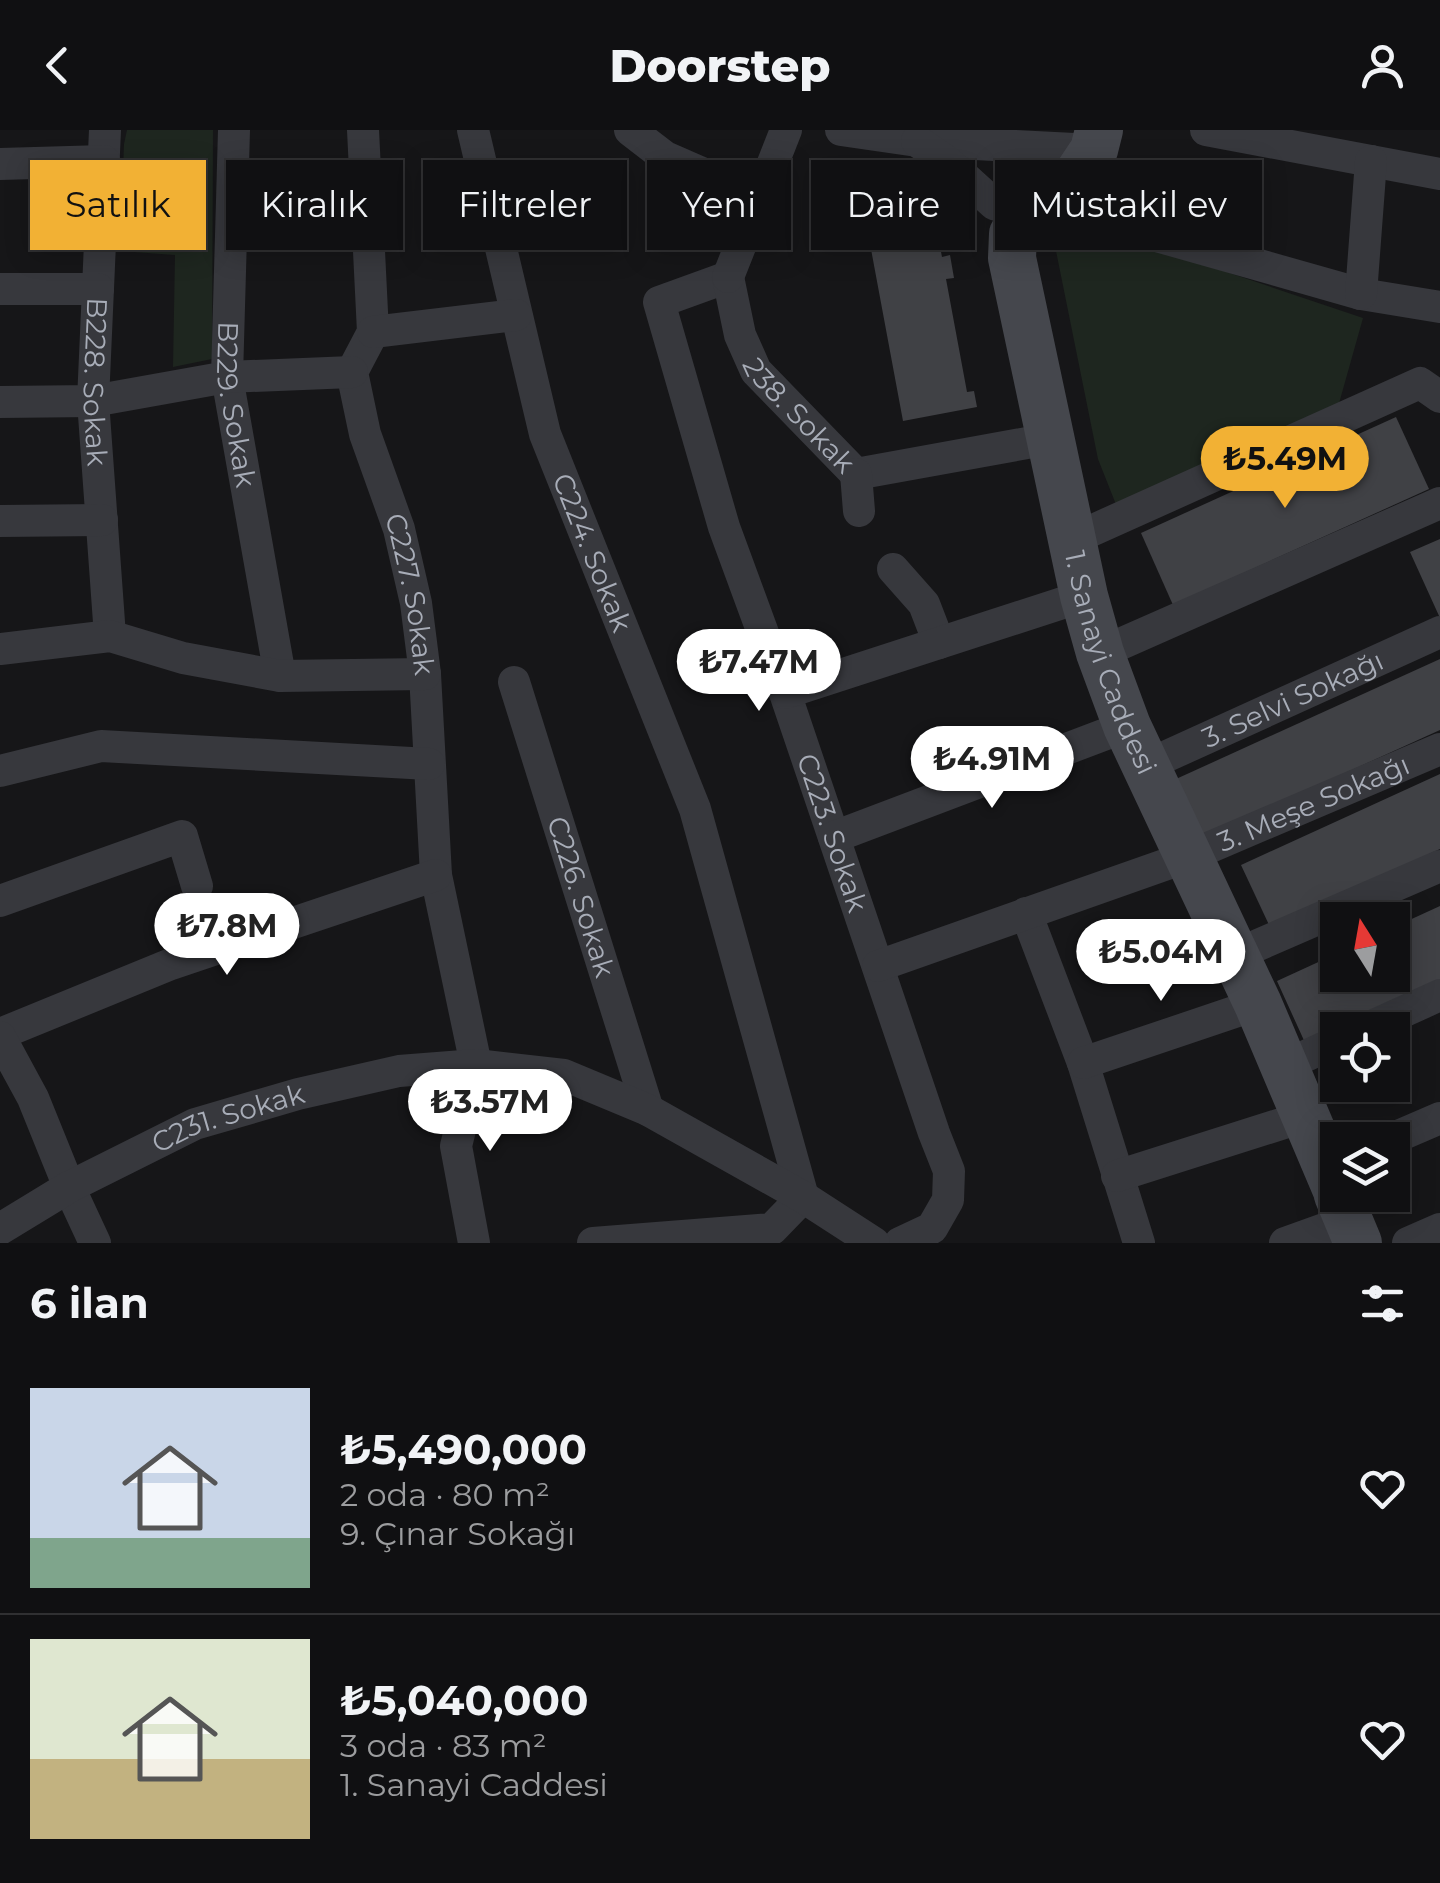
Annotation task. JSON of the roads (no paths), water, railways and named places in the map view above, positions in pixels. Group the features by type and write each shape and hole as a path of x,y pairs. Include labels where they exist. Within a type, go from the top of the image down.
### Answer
{"street":[{"name":"B229. Sokak","path":"234,130 227,377 280,676"},
{"path":"0,402 93,401 227,377 352,372 372,332 363,130"},
{"name":"C224. Sokak","path":"473,130 545,434 694,809 803,1196"},
{"path":"630,130 671,160"},
{"path":"774,160 786,130"},
{"path":"841,130 1087,156 1125,227 1362,294 1440,308"},
{"path":"1206,130 1440,174"},
{"path":"917,141 995,204"},
{"path":"0,164 104,146"},
{"name":"B228. Sokak","path":"104,146 93,401 110,636"},
{"path":"1362,294 1371,162"},
{"path":"728,278 739,250"},
{"name":"1. Sanayi Caddesi","path":"1012,250 1049,439 1100,654 1136,746 1258,1004 1320,1148"},
{"name":"238. Sokak","path":"728,278 740,335 756,370 856,474 1049,439"},
{"name":"C223. Sokak","path":"728,278 659,302 724,526 949,1171 948,1200 932,1228 900,1243"},
{"path":"0,290 98,289"},
{"path":"372,332 516,315"},
{"name":"C227. Sokak","path":"352,372 365,434 399,528 416,602 436,875 476,1065"},
{"path":"1071,540 1430,390"},
{"path":"856,474 859,511"},
{"path":"1100,654 1440,504"},
{"path":"0,522 102,520"},
{"path":"893,568 924,604 939,643"},
{"path":"785,694 1084,596"},
{"name":"3. Selvi Sokağı","path":"834,837 1136,746 1440,632"},
{"path":"0,650 110,636 183,658 280,676 424,674"},
{"name":"C226. Sokak","path":"514,682 648,1110"},
{"path":"0,771 101,746 429,764"},
{"name":"3. Meşe Sokağı","path":"878,966 1188,857 1440,748"},
{"path":"0,901 182,836 197,886"},
{"path":"1235,955 1440,866"},
{"path":"95,1243 33,1098 0,1036 171,964 436,875"},
{"path":"1026,913 1083,1063 1139,1243"},
{"path":"1402,1012 1440,995"},
{"path":"1083,1063 1258,1004"},
{"path":"1284,1066 1320,1049"},
{"path":"474,1243 456,1146 476,1065"},
{"name":"C231. Sokak","path":"0,1228 69,1187 195,1124 298,1094 399,1071 476,1065 564,1075 648,1110 803,1196 874,1243"},
{"path":"1117,1176 1306,1116"},
{"path":"1410,1131 1440,1118"},
{"path":"593,1243 772,1236 803,1196"},
{"path":"1285,1243 1323,1212"},
{"path":"1408,1243 1440,1229"}]}
